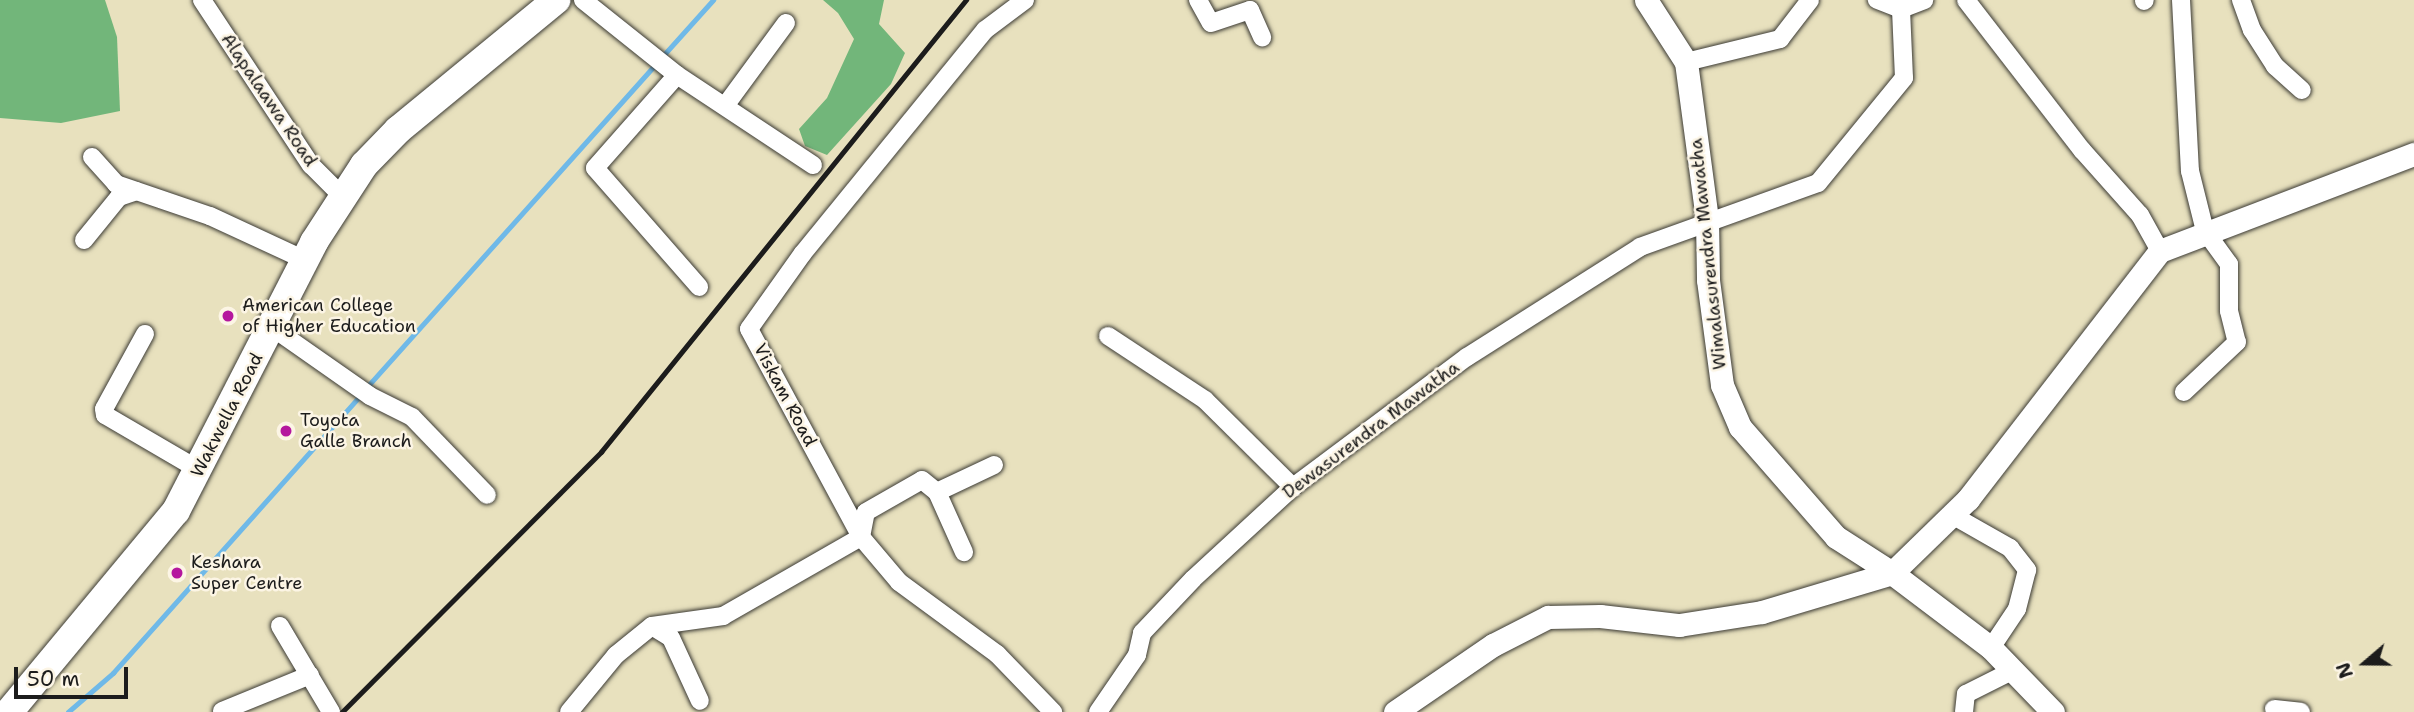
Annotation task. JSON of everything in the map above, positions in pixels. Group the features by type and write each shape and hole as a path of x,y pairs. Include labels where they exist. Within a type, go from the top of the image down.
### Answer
{"main road":[{"name":"Wakwella Road","path":"9,712 168,523 199,470 273,328 305,260 342,196 398,130 556,0"}],"street":[{"name":"Alapalaawa Road","path":"202,0 311,165 342,196"},
{"path":"583,0 677,75 813,165"},
{"name":"Viskam Road","path":"1025,0 985,30 803,253 750,329 861,537 899,582 997,654 1053,712"},
{"path":"1198,0 1211,23 1250,10 1262,37"},
{"name":"Wimalasurendra Mawatha","path":"1646,0 1686,62 1707,220 1708,280 1722,385 1740,427 1836,537 1892,573 1991,648 2053,712"},
{"path":"1686,62 1780,39 1810,0"},
{"path":"1877,0 1901,9 1924,0"},
{"path":"1966,0 2082,150 2140,215 2160,251"},
{"path":"2181,0 2190,171 2205,231 2229,264 2229,311 2237,342 2183,392"},
{"path":"2241,0 2252,30 2275,66 2302,90"},
{"name":"Dewasurendra Mawatha","path":"1098,712 1137,655 1142,633 1293,487 1467,357 1581,281 1640,247 1707,220 1818,183 1904,78 1901,9"},
{"path":"725,106 786,23"},
{"path":"677,75 595,168 699,287"},
{"path":"1395,712 1493,645 1548,617 1600,616 1679,625 1762,612 1892,573 1952,515 2160,251 2205,231 2414,154"},
{"path":"92,157 116,184 210,216 305,260"},
{"path":"84,240 119,197 136,191"},
{"path":"273,328 364,391 412,417 487,495"},
{"path":"145,334 104,409 105,415 199,470"},
{"path":"1108,336 1205,400 1293,487"},
{"path":"937,492 994,465"},
{"path":"569,712 616,655 652,626 723,617 861,537 866,512 922,480 937,492 964,552"},
{"path":"1952,515 2010,548 2027,570 2017,609 1991,648"},
{"path":"280,626 331,712"},
{"path":"652,626 671,638 700,701"},
{"path":"1964,712 1966,694 2014,670"},
{"path":"222,711 310,676"},
{"path":"2274,709 2301,712"}],"green space":[{"path":"0,0 105,0 117,37 120,111 61,123 0,118"},
{"path":"823,0 884,0 879,24 905,53 891,84 827,155 805,146 799,129 827,98 854,39 838,13"}],"waterway":[{"path":"661,58 713,0"},
{"path":"367,387 655,65"},
{"path":"68,712 113,673 362,394"}],"railway":[{"path":"342,712 601,452 966,0"}],"place":[{"name":"American College of Higher Education","path":"228,316"},
{"name":"Toyota Galle Branch","path":"286,431"},
{"name":"Keshara Super Centre","path":"177,573"}]}
